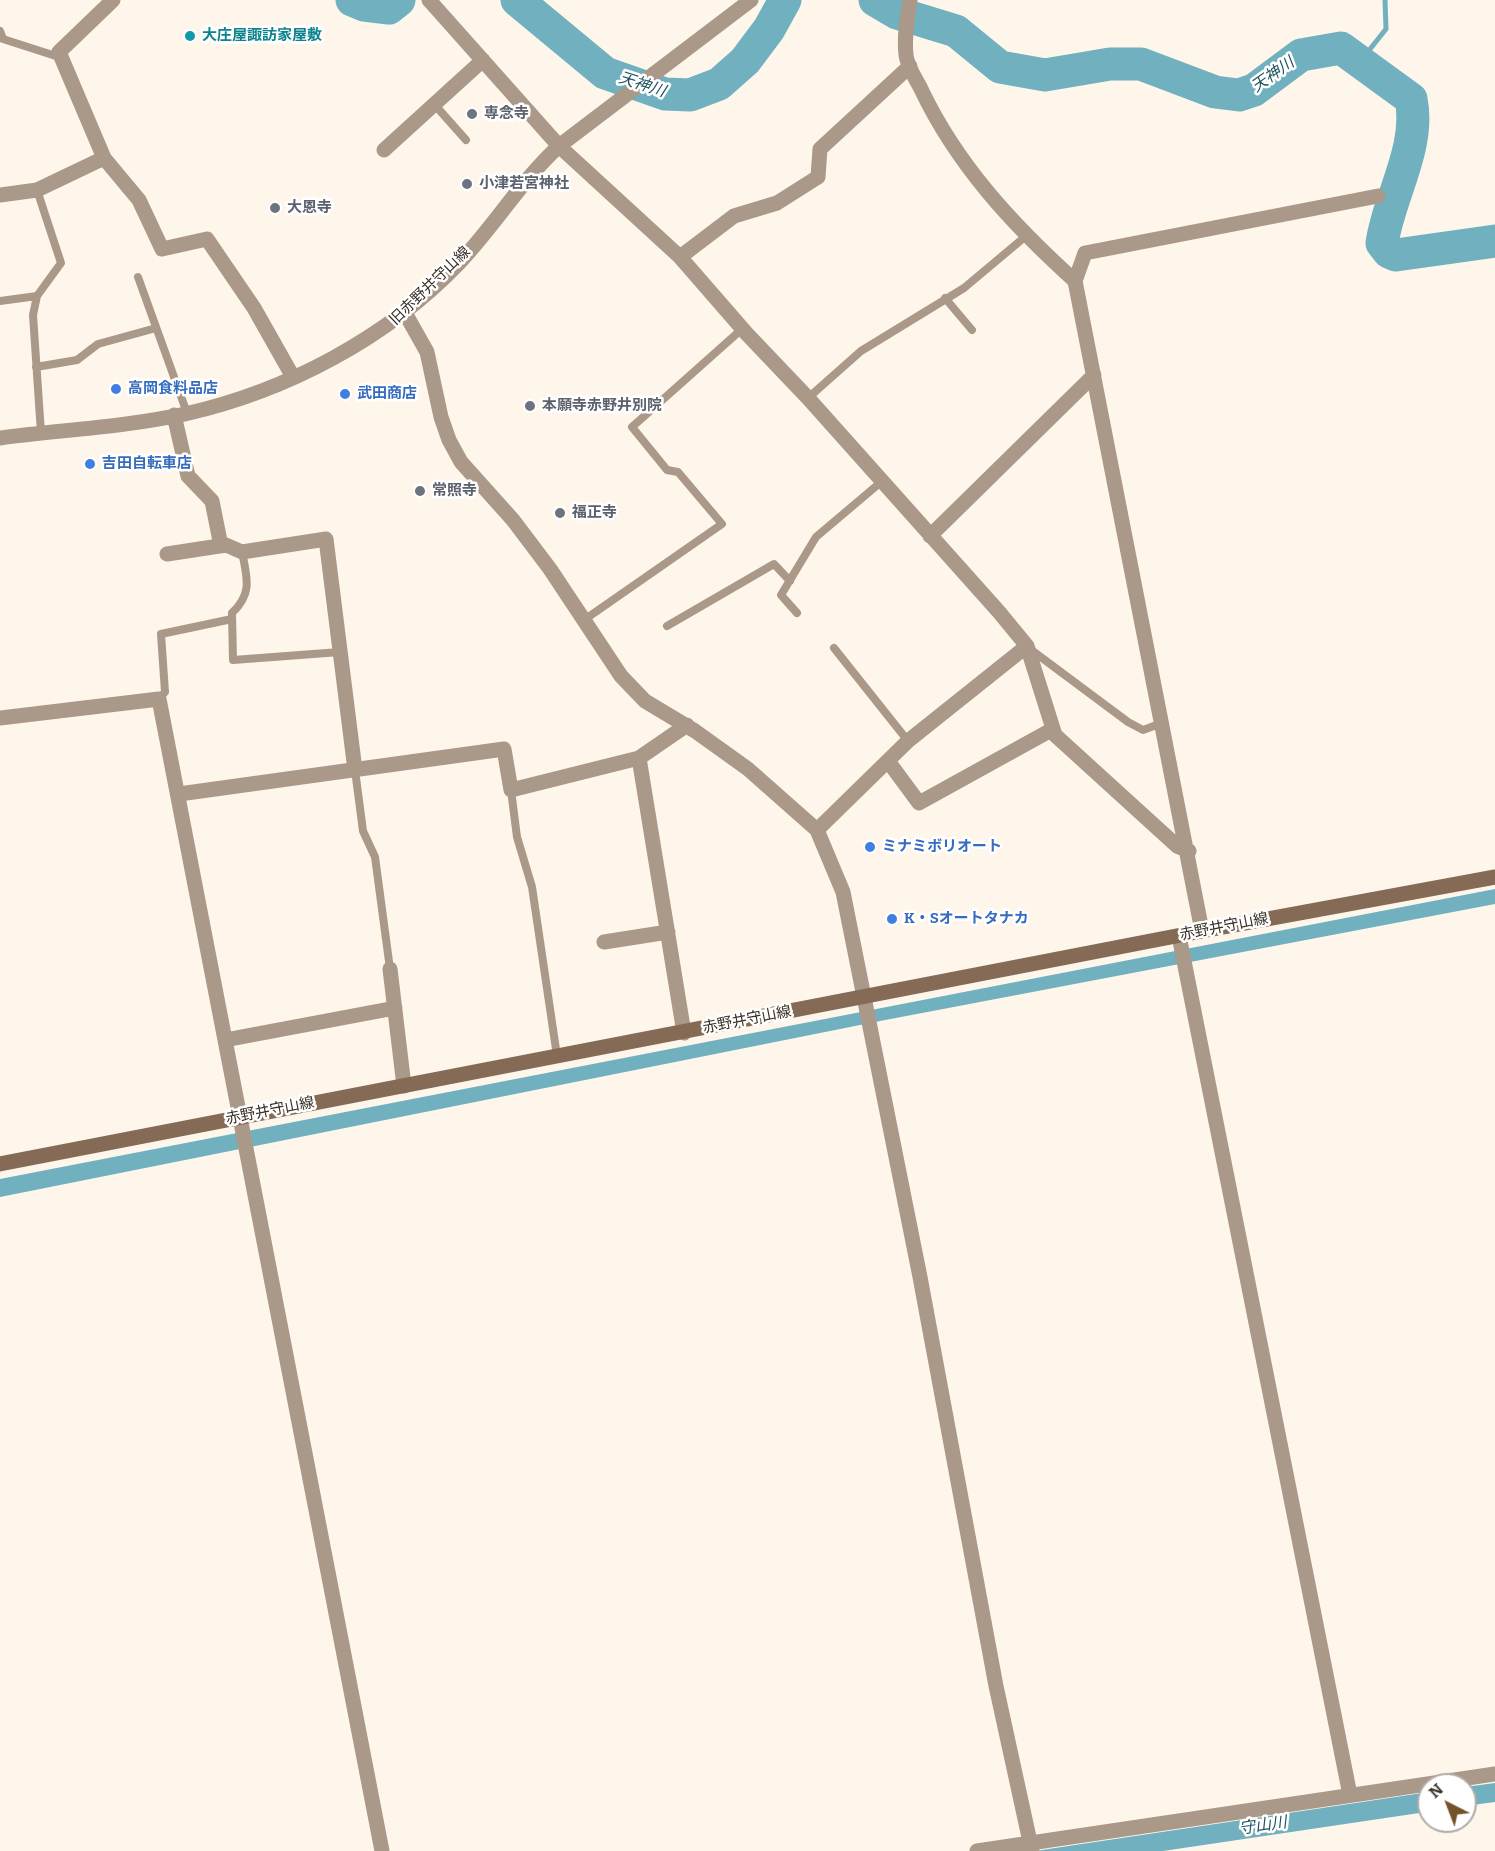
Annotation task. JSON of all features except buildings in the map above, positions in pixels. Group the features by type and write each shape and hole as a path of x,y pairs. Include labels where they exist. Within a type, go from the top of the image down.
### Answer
{"main road":[{"name":"赤野井守山線","path":"0,1164 1202,931 1495,877"}],"street":[{"path":"113,0 59,51 104,158 139,200 162,249 207,239 254,308 293,377"},
{"path":"429,0 560,146 680,257 1027,646 1055,735 1104,783 1177,846 1189,851"},
{"name":"旧赤野井守山線","path":"0,438 180,414 252,395 293,377 382,331 460,262 534,168 710,28 751,0"},
{"path":"910,0 906,21 906,57 952,144 972,174 1026,236 1075,281"},
{"path":"384,150 483,60"},
{"path":"680,257 734,216 777,203 818,177 820,149 910,66"},
{"path":"0,195 37,190 104,158"},
{"path":"1202,931 1189,851 1075,281 1085,253 1378,196"},
{"path":"405,313 427,352 448,440 461,462 513,520 621,675 645,700 687,725 748,769 817,830 843,892 865,996 996,1686 1031,1847"},
{"path":"930,536 1094,375"},
{"path":"180,414 188,476 212,501 221,546"},
{"path":"167,554 221,546 242,552 326,539 355,770"},
{"path":"817,830 908,741 1027,646"},
{"path":"0,718 159,699 382,1851"},
{"path":"179,794 504,750 511,790 639,758 687,725"},
{"path":"888,761 919,803 1053,729"},
{"path":"639,758 684,1033"},
{"path":"604,942 668,932"},
{"path":"1179,936 1350,1795"},
{"path":"390,969 404,1086"},
{"path":"225,1040 395,1008"},
{"path":"977,1851 1031,1847 1495,1774"}],"lane":[{"path":"0,32 3,39 62,58"},
{"path":"434,104 466,140"},
{"path":"37,190 61,263 38,296 33,315 41,433"},
{"path":"808,398 861,351 964,288 1026,236"},
{"path":"138,277 156,328 180,414"},
{"path":"0,301 38,296"},
{"path":"945,298 972,330"},
{"path":"36,368 77,360 98,344 156,328"},
{"path":"584,620 722,524 678,472 667,470 632,428 742,329"},
{"path":"797,613 781,595 816,537 881,482"},
{"path":"242,552 248,585 243,603 232,614 233,660 340,652"},
{"path":"667,626 774,564 789,581"},
{"path":"159,699 165,692 161,634 232,619"},
{"path":"1027,646 1128,722 1143,730 1163,722"},
{"path":"834,648 908,741"},
{"path":"355,770 363,831 375,857 390,969"},
{"path":"511,790 517,837 532,887 557,1056"}],"water":[{"path":"1495,889 1495,904 880,1021 0,1197 0,1179"},
{"path":"1495,1783 1495,1802 1477,1804 1477,1785"},
{"name":"守山川","path":"1417,1794 1417,1814 1163,1851 1035,1851"}],"waterway":[{"name":"天神川","path":"352,0 364,5 389,8 399,0"},
{"name":"天神川","path":"517,0 605,73 665,94 690,95 719,84 745,61 769,29 785,0"},
{"name":"天神川","path":"875,0 897,13 956,31 1000,67 1045,75 1110,64 1141,64 1215,92 1239,95 1254,90 1301,55 1341,48 1411,99 1412,135 1382,243 1389,252 1396,255 1495,241"},
{"path":"1359,63 1386,29 1385,0"}],"place":[{"name":"大庄屋諏訪家屋敷","path":"190,36"},
{"name":"専念寺","path":"472,114"},
{"name":"小津若宮神社","path":"467,184"},
{"name":"大恩寺","path":"275,208"},
{"name":"高岡食料品店","path":"116,389"},
{"name":"武田商店","path":"345,394"},
{"name":"本願寺赤野井別院","path":"530,406"},
{"name":"吉田自転車店","path":"90,464"},
{"name":"常照寺","path":"420,491"},
{"name":"福正寺","path":"560,513"},
{"name":"ミナミボリオート","path":"870,847"},
{"name":"K・Sオートタナカ","path":"892,919"}]}
